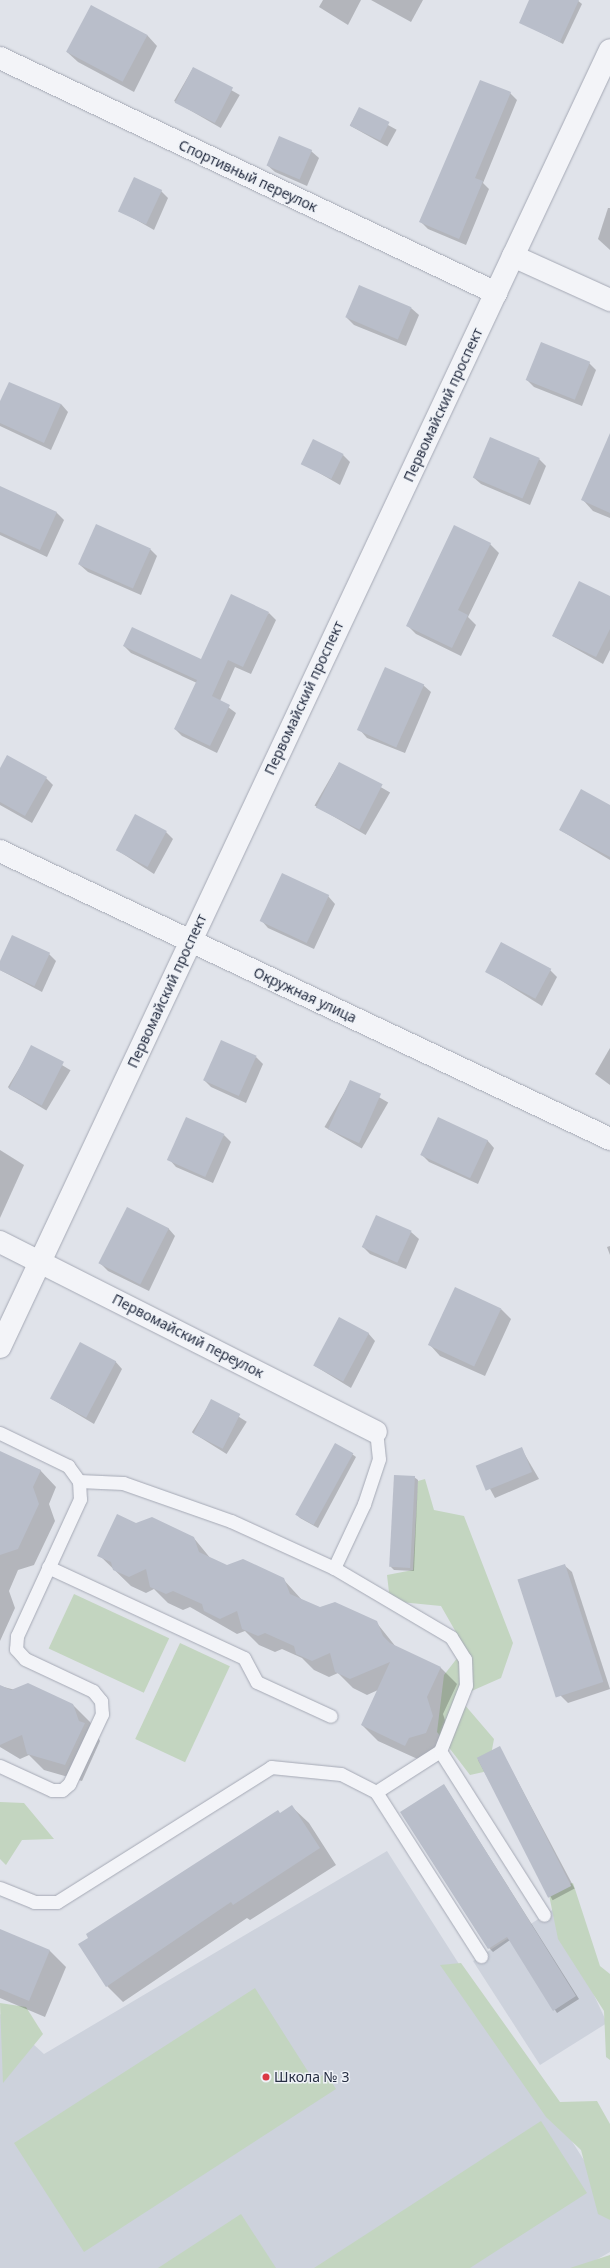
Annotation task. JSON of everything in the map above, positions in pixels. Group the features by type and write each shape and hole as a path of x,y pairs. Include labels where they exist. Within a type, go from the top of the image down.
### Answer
{"street":[{"name":"Первомайский проспект","path":"0,1347 610,50"},
{"name":"Спортивный переулок","path":"0,58 496,293"},
{"path":"513,256 610,300"},
{"name":"Окружная улица","path":"0,851 610,1139"},
{"name":"Первомайский переулок","path":"0,1242 376,1432"}],"lane":[{"path":"334,1568 364,1504 379,1459 376,1432"},
{"path":"0,1433 68,1466 79,1481 80,1499 17,1636 16,1649 25,1659 92,1691 101,1701 102,1714 69,1784 62,1790 52,1790 0,1766"},
{"path":"79,1481 123,1483 231,1521 334,1568 451,1637 465,1659 466,1685 440,1751 376,1792"},
{"path":"48,1567 244,1658 257,1682 331,1716"},
{"path":"440,1751 544,1915"},
{"path":"0,1888 34,1902 57,1902 271,1767 341,1774 376,1792 481,1956"}],"shaded area":[{"name":"Школа № 3","path":"387,1851 610,2201 610,2252 582,2268 0,2268 0,2014 44,2054"},
{"path":"554,1909 607,2023 540,2065 473,1961"}],"green space":[{"path":"425,1479 434,1510 464,1516 513,1643 501,1678 458,1697 494,1739 488,1771 470,1775 437,1732 444,1675 465,1648 441,1606 390,1601 387,1575 413,1570 418,1481"},
{"path":"74,1594 169,1638 144,1693 49,1648"},
{"path":"180,1643 230,1666 185,1762 135,1739"},
{"path":"0,1802 24,1803 54,1839 22,1840 6,1865 0,1859"},
{"path":"573,1883 600,1966 610,1974 610,2060 606,2057 604,2011 558,1939 548,1890"},
{"path":"461,1963 560,2102 597,2101 610,2124 610,2220 598,2214 581,2150 546,2117 440,1965"},
{"path":"255,1988 314,2081 326,2073 336,2089 84,2252 14,2143"},
{"path":"0,2003 26,2007 43,2034 3,2083"},
{"path":"541,2121 587,2193 470,2268 314,2268"},
{"path":"241,2214 276,2268 158,2268"},
{"path":"610,2255 610,2268 570,2268"}],"building":[{"path":"529,0 579,0 560,42 519,23"},
{"path":"91,5 148,35 123,82 66,52"},
{"path":"193,67 233,87 215,123 175,103"},
{"path":"480,80 511,92 475,178 483,181 459,239 419,222"},
{"path":"359,107 390,122 380,141 350,126"},
{"path":"279,136 312,150 300,180 266,165"},
{"path":"134,177 162,190 146,225 118,211"},
{"path":"359,285 411,307 398,339 345,317"},
{"path":"541,342 590,362 575,400 526,380"},
{"path":"9,382 61,404 44,443 0,423 0,401"},
{"path":"610,433 610,513 581,500"},
{"path":"490,437 540,458 523,499 473,478"},
{"path":"313,439 344,454 331,479 301,464"},
{"path":"0,486 57,512 40,550 0,532"},
{"path":"96,524 151,548 133,589 78,564"},
{"path":"454,525 491,543 458,610 468,615 452,648 406,626"},
{"path":"579,581 610,596 610,629 596,657 552,636"},
{"path":"231,594 269,612 243,667 228,660 212,696 230,705 210,746 174,729 197,680 123,646 132,627 201,659"},
{"path":"385,667 424,684 396,748 357,730"},
{"path":"7,755 47,777 25,816 0,802 0,768"},
{"path":"339,762 383,784 360,830 316,807"},
{"path":"581,789 610,805 610,857 559,830"},
{"path":"135,814 167,831 148,867 116,850"},
{"path":"282,873 329,895 307,943 260,921"},
{"path":"12,935 50,953 34,986 0,970 0,961"},
{"path":"501,942 551,969 535,999 485,972"},
{"path":"221,1040 257,1056 239,1096 203,1080"},
{"path":"31,1045 64,1062 42,1105 9,1089"},
{"path":"350,1080 381,1094 359,1143 328,1129"},
{"path":"186,1117 224,1134 205,1177 167,1160"},
{"path":"438,1117 488,1140 470,1178 420,1155"},
{"path":"127,1207 169,1228 140,1284 98,1263"},
{"path":"376,1215 412,1231 397,1263 362,1247"},
{"path":"455,1287 501,1309 474,1367 428,1345"},
{"path":"339,1317 369,1333 343,1382 313,1366"},
{"path":"80,1342 116,1361 86,1418 50,1399"},
{"path":"211,1399 240,1414 223,1449 193,1434"},
{"path":"335,1443 353,1453 314,1525 295,1515"},
{"path":"522,1447 532,1472 486,1491 476,1466"},
{"path":"0,1451 41,1470 33,1487 39,1504 18,1549 0,1555"},
{"path":"394,1475 415,1476 410,1568 389,1567"},
{"path":"117,1514 136,1523 152,1517 194,1537 199,1552 227,1565 243,1559 284,1578 290,1594 320,1607 335,1602 377,1621 383,1636 390,1643 441,1667 427,1697 433,1716 426,1733 409,1738 405,1746 361,1725 390,1662 350,1679 335,1672 330,1653 312,1661 296,1654 294,1646 265,1633 258,1636 242,1629 237,1611 220,1619 204,1611 202,1604 173,1591 166,1594 150,1587 146,1569 129,1577 113,1570 111,1562 97,1556"},
{"path":"565,1564 603,1682 556,1697 517,1579"},
{"path":"28,1683 73,1704 79,1721 85,1723 65,1765 27,1754 22,1735 0,1745 0,1685 11,1690"},
{"path":"500,1746 571,1886 548,1898 477,1758"},
{"path":"444,1784 576,1996 553,2011 507,1937 488,1949 400,1812"},
{"path":"292,1805 320,1848 233,1905 231,1902 106,1987 78,1944 88,1938 86,1934 278,1810 280,1813"},
{"path":"0,1929 50,1950 29,2001 0,1989"}],"place":[{"name":"Школа № 3","path":"266,2077"}]}
